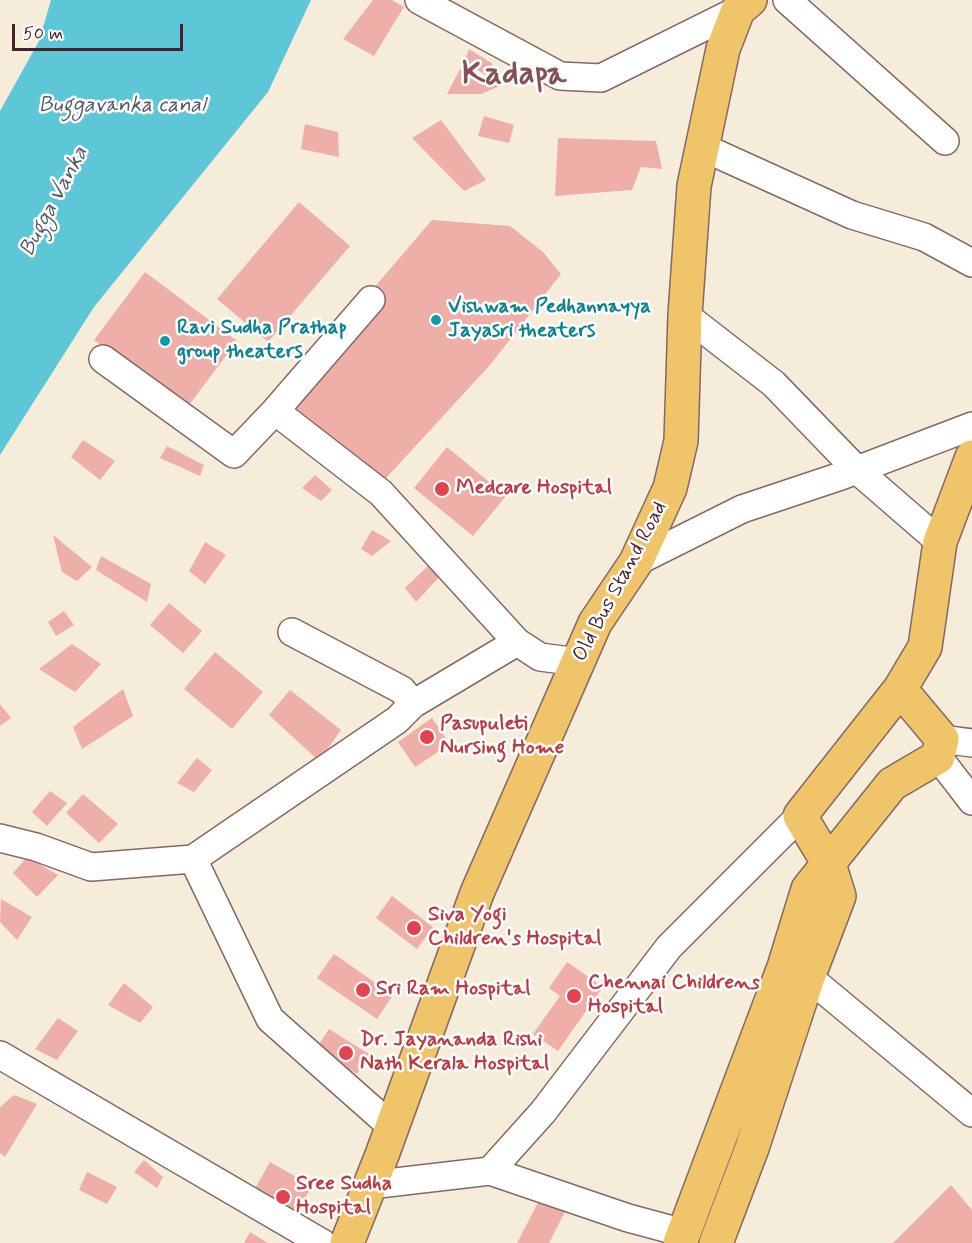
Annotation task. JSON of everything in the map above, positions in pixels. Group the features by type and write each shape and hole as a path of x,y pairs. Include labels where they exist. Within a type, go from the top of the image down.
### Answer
{"main road":[{"name":"Old Bus Stand Road","path":"347,1243 477,893 595,623 636,562 670,488 681,441 685,315 694,186 723,49 742,3"},
{"path":"829,864 800,816 900,689 925,647 940,542 972,457"},
{"path":"716,1243 752,1148 795,973 808,889 892,784 951,746 900,689"},
{"path":"682,1238 795,973"}],"street":[{"path":"419,0 560,76 601,78 742,3"},
{"path":"787,0 945,141"},
{"path":"702,147 852,215 924,237 972,263"},
{"path":"104,359 234,454 275,411 370,300"},
{"path":"685,315 774,384 856,470 940,542"},
{"path":"275,411 381,492 517,642 540,657 578,662"},
{"path":"636,562 742,509 856,470 972,426"},
{"path":"292,632 402,690 413,704"},
{"path":"0,838 36,847 90,867 193,859 397,720 413,704 517,642"},
{"path":"951,746 972,801"},
{"path":"490,1171 543,1112 669,947 800,816"},
{"path":"193,859 270,1019 392,1126"},
{"path":"795,973 819,986 972,1113"},
{"path":"0,1055 322,1243"},
{"path":"370,1185 490,1171 682,1238"}],"water":[{"name":"Buggavanka canal","path":"51,0 311,0 268,92 94,307 0,455 0,111 39,41"}],"building":[{"path":"373,0 392,0 404,7 374,56 343,39"},
{"path":"469,49 493,64 486,75 464,62"},
{"path":"460,69 500,86 481,94 447,94"},
{"path":"484,116 514,125 509,143 478,136"},
{"path":"441,120 486,180 464,191 412,138"},
{"path":"305,124 338,132 339,157 301,149"},
{"path":"558,138 656,141 662,169 641,167 632,190 555,196"},
{"path":"299,202 350,246 268,342 217,299"},
{"name":"Vishwam Pedhannayya Jayasri theaters","path":"432,220 510,226 543,252 561,274 490,365 377,488 282,395"},
{"name":"Ravi Sudha Prathap group theaters","path":"145,272 237,341 186,409 94,340"},
{"path":"83,440 115,461 100,480 71,457"},
{"path":"167,446 204,465 200,476 160,458"},
{"path":"447,447 506,496 473,536 414,488"},
{"path":"315,475 332,490 321,501 302,488"},
{"path":"372,530 391,541 372,556 361,549"},
{"path":"53,535 92,567 77,581 62,572"},
{"path":"205,542 226,555 205,584 189,571"},
{"path":"101,556 151,584 147,602 96,570"},
{"path":"430,564 443,573 416,602 405,588"},
{"path":"169,603 202,631 183,653 150,625"},
{"path":"64,611 74,625 56,636 48,622"},
{"path":"72,644 101,664 75,692 39,669"},
{"path":"215,652 263,692 232,729 184,689"},
{"path":"123,689 133,716 82,749 73,727"},
{"path":"290,690 341,730 319,761 269,715"},
{"path":"0,704 11,718 0,726"},
{"path":"432,718 450,744 415,767 398,742"},
{"path":"197,758 212,770 194,792 177,783"},
{"path":"50,791 67,803 47,826 32,812"},
{"path":"83,794 118,824 99,843 66,813"},
{"path":"27,857 58,875 37,897 13,873"},
{"path":"392,896 433,927 417,949 376,918"},
{"path":"1,899 32,917 17,940 0,922"},
{"path":"334,954 393,995 377,1019 317,978"},
{"path":"567,962 603,987 558,1051 533,1034 560,996 549,988"},
{"path":"124,983 153,1007 140,1023 108,1005"},
{"path":"58,1018 78,1031 57,1060 35,1049"},
{"path":"329,1029 369,1054 357,1074 316,1049"},
{"path":"14,1095 37,1104 5,1157 0,1153 0,1107"},
{"path":"144,1160 163,1177 157,1188 134,1172"},
{"path":"270,1162 312,1186 294,1218 252,1194"},
{"path":"87,1172 117,1187 107,1204 79,1190"},
{"path":"951,1185 972,1210 972,1243 893,1243"},
{"path":"544,1191 569,1204 549,1243 517,1243"},
{"path":"250,1232 268,1243 244,1243"}],"place":[{"name":"Vishwam Pedhannayya Jayasri theaters","path":"436,320"},
{"name":"Ravi Sudha Prathap group theaters","path":"165,341"},
{"name":"Medcare Hospital","path":"442,489"},
{"name":"Pasupuleti Nursing Home","path":"427,737"},
{"name":"Siva Yogi Children's Hospital","path":"414,928"},
{"name":"Sri Ram Hospital","path":"363,990"},
{"name":"Chennai Childrens Hospital","path":"574,996"},
{"name":"Dr. Jayananda Rishi Nath Kerala Hospital","path":"346,1053"},
{"name":"Sree Sudha Hospital","path":"283,1197"}],"district":[{"name":"Kadapa","path":"514,76"}],"water label":[{"name":"Bugga Vanka","path":"55,202"}]}
